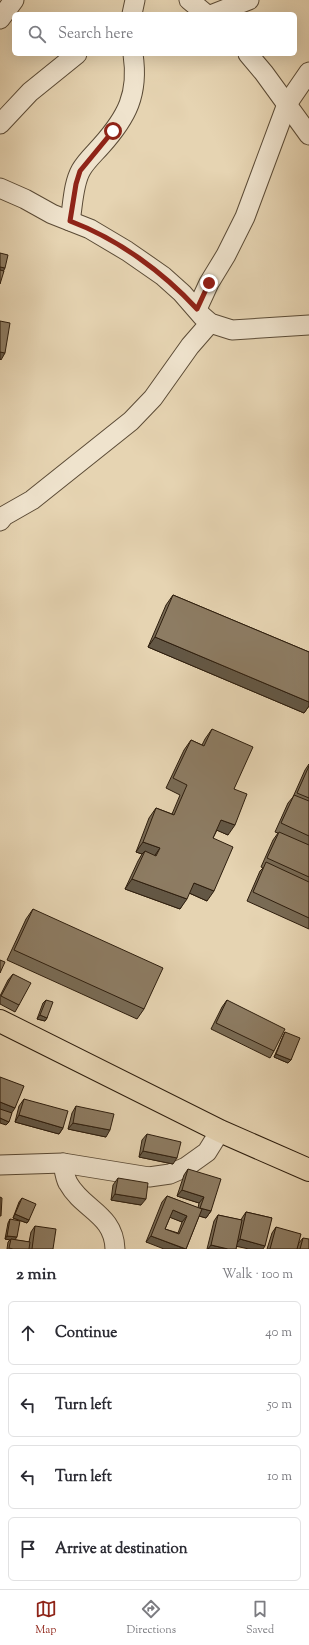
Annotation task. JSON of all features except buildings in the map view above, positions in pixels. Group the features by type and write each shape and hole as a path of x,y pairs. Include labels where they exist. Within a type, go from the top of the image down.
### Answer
{"main road":[{"path":"0,1021 220,1131 309,1170"}],"street":[{"path":"0,19 14,0"},
{"path":"132,12 135,0"},
{"path":"189,0 204,12"},
{"path":"218,12 249,0"},
{"path":"0,124 30,92 75,56"},
{"path":"70,221 76,184 80,171 128,110 133,93 135,70 133,56"},
{"path":"250,56 264,73 309,135"},
{"path":"197,309 209,283 226,255 245,217 287,104 309,72"},
{"path":"0,188 52,214 90,229 163,276 182,293 210,323 232,330 309,325"},
{"path":"0,521 4,516 32,500 130,421 153,398 190,346 210,323"},
{"path":"0,1166 63,1163 149,1177 170,1174 186,1167 207,1152 220,1131"},
{"path":"63,1163 67,1182 73,1191 105,1219 110,1228 115,1249"}],"route":[{"path":"113,131 80,171 76,184 70,221 90,229 127,251 163,276 197,309 209,283"}]}
